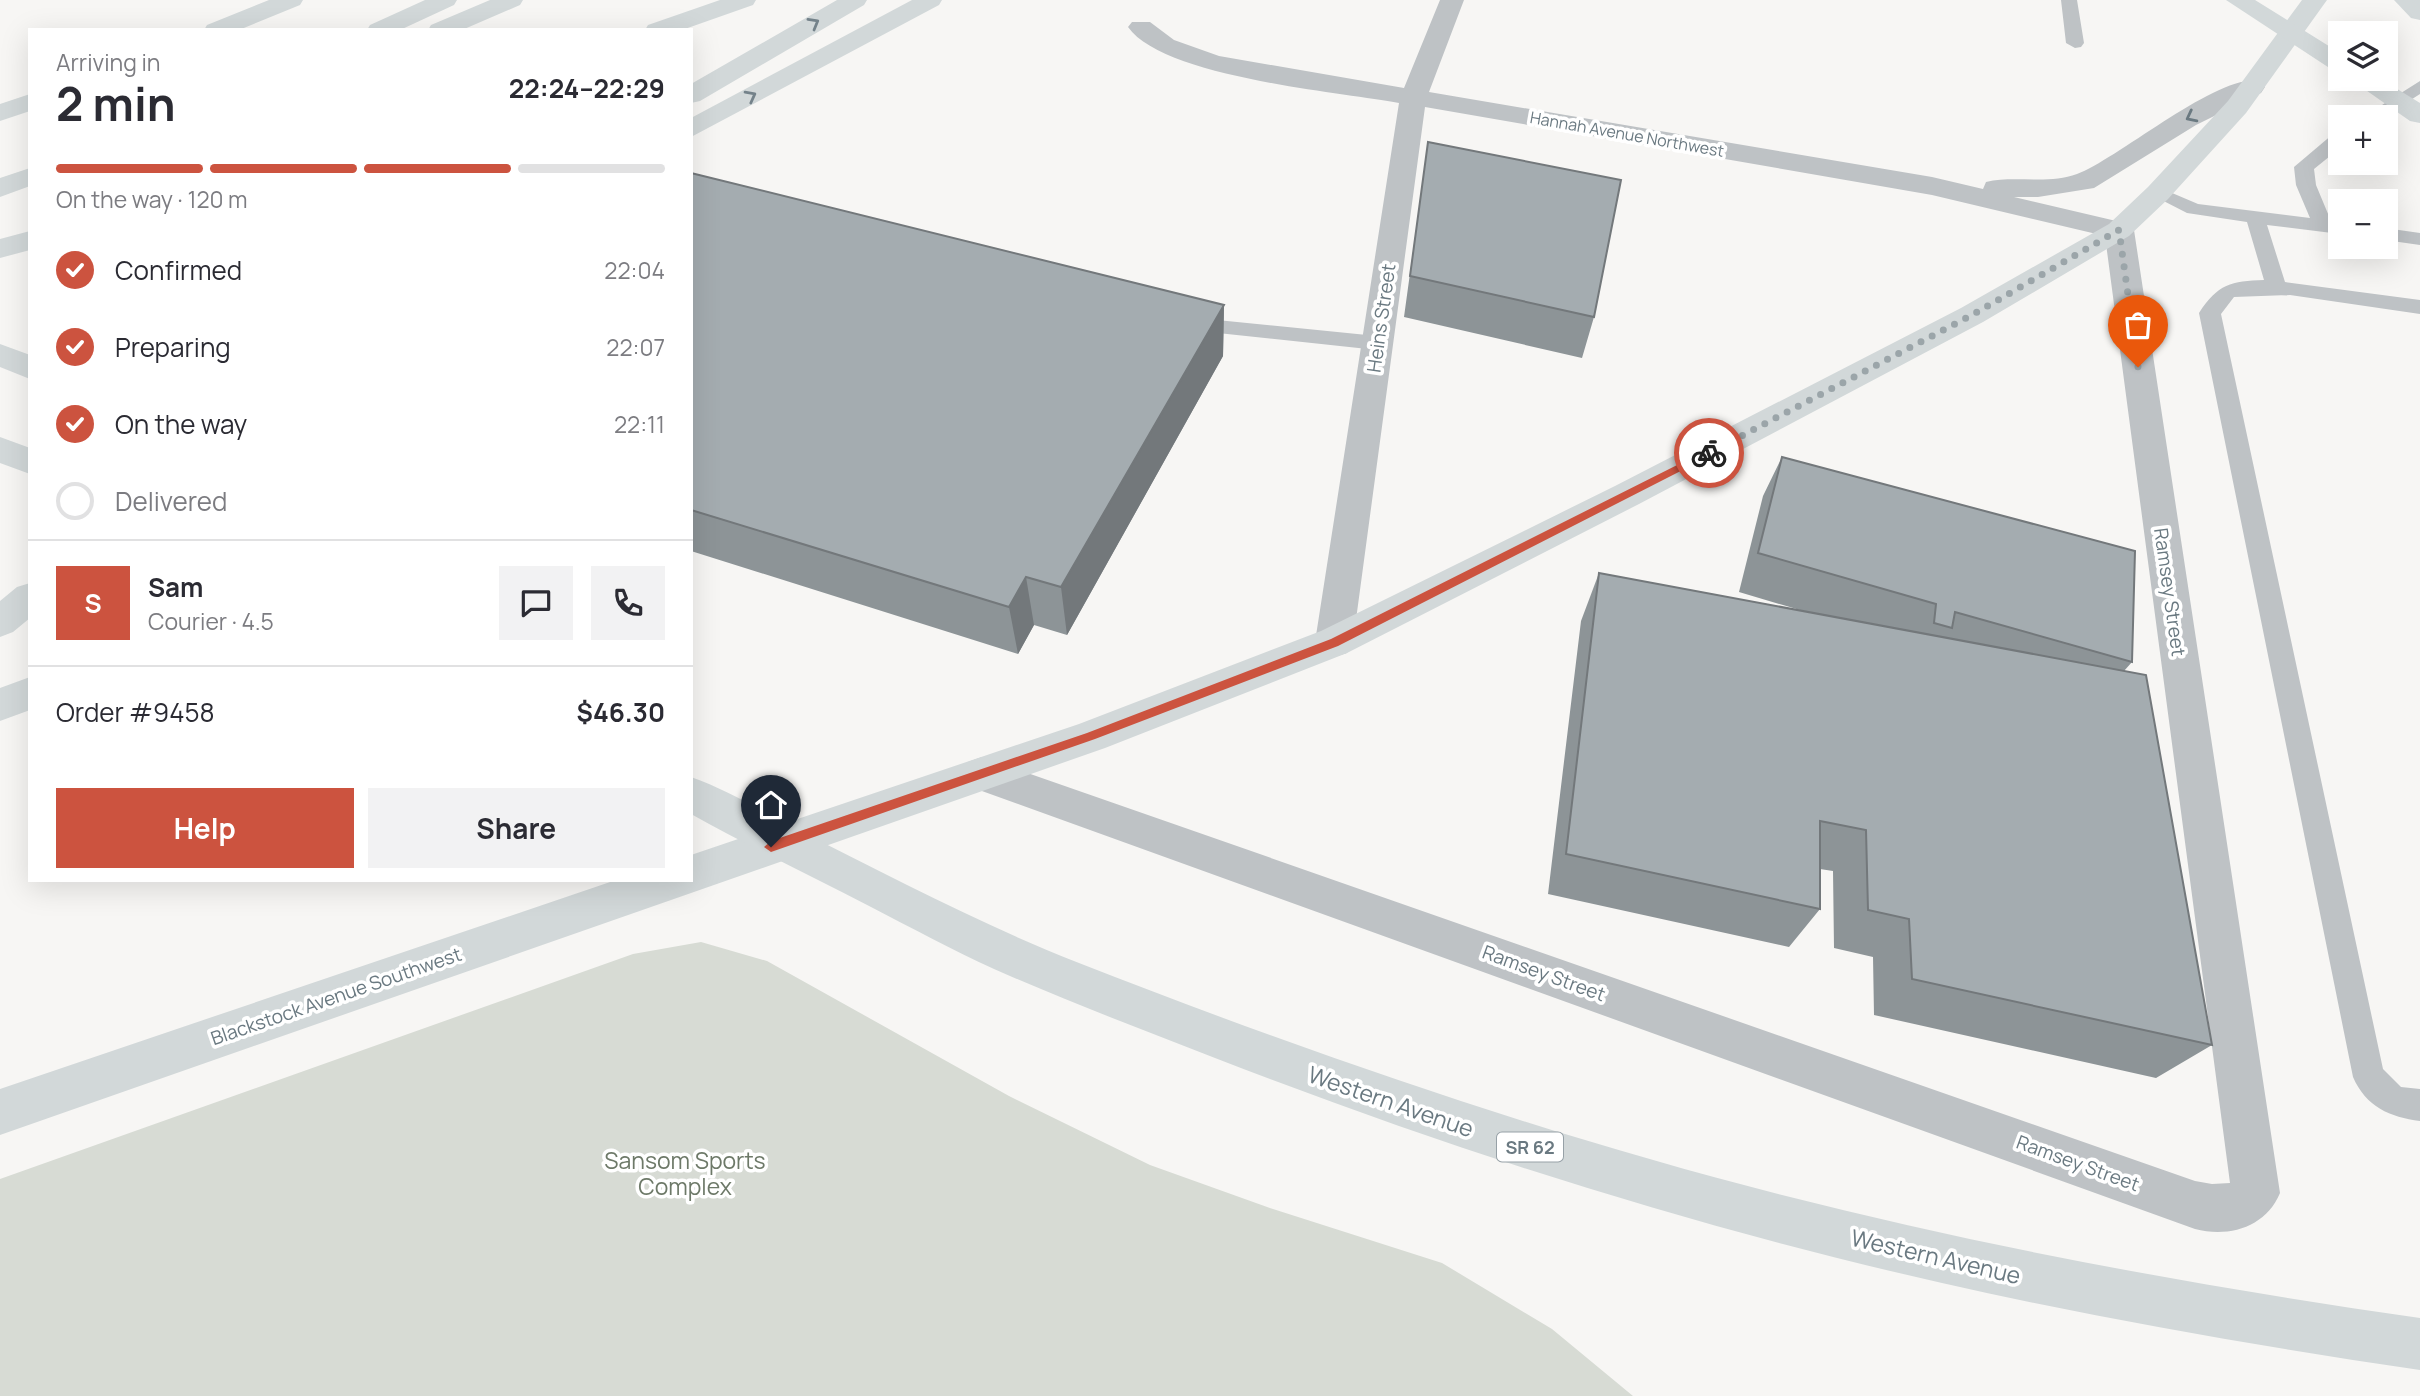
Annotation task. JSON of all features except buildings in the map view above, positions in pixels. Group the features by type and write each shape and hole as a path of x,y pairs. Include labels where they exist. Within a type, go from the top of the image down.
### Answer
{"main road":[{"path":"221,28 291,0"},
{"path":"383,28 444,0"},
{"path":"445,28 511,0"},
{"path":"663,28 744,0"},
{"path":"693,94 855,0"},
{"path":"693,128 930,0"},
{"path":"2238,0 2328,56"},
{"path":"2406,0 2420,13"},
{"path":"693,873 1217,690 1335,642 1960,322 2119,230 2158,193 2252,87 2309,3"},
{"path":"2382,91 2420,115"},
{"path":"0,113 28,103"},
{"path":"0,188 28,177"},
{"path":"0,212 28,202"},
{"path":"0,249 28,241"},
{"path":"0,355 28,367"},
{"path":"0,449 28,461"},
{"path":"0,622 28,599"},
{"path":"0,705 28,694"},
{"name":"Western Avenue","path":"693,794 742,822 1009,954 1277,1062 1506,1140 1747,1210 1960,1264 2340,1333 2420,1344"},
{"name":"Blackstock Avenue Southwest","path":"0,1112 667,882"}],"street":[{"name":"Heins Street","path":"1335,642 1413,98 1452,0"},
{"name":"Hannah Avenue Northwest","path":"1141,27 1165,45 1213,63 1932,186 2119,230"},
{"path":"1932,186 2038,188 2084,182 2186,119 2252,87"},
{"name":"Ramsey Street","path":"982,774 2195,1205 2217,1212 2246,1202 2256,1193 2119,230"}],"lane":[{"path":"2069,0 2075,43"},
{"path":"2391,105 2420,86"},
{"path":"2328,148 2304,167 2306,185 2328,221"},
{"path":"2158,193 2194,209 2328,226"},
{"path":"2255,217 2277,288"},
{"path":"2398,236 2420,239"},
{"path":"2420,307 2277,288 2244,287 2227,292 2210,313 2369,1077 2394,1102 2420,1105"},
{"path":"1164,321 1377,343"}],"green space":[{"name":"Sansom Sports Complex","path":"701,942 767,961 1009,1096 1150,1165 1273,1209 1442,1263 1552,1329 1633,1396 0,1396 0,1179 633,954"}],"way so far":[{"path":"1709,453 1972,315 2119,230 2138,367"}],"route":[{"path":"771,847 1091,736 1230,685 1335,642 1709,453"}]}
